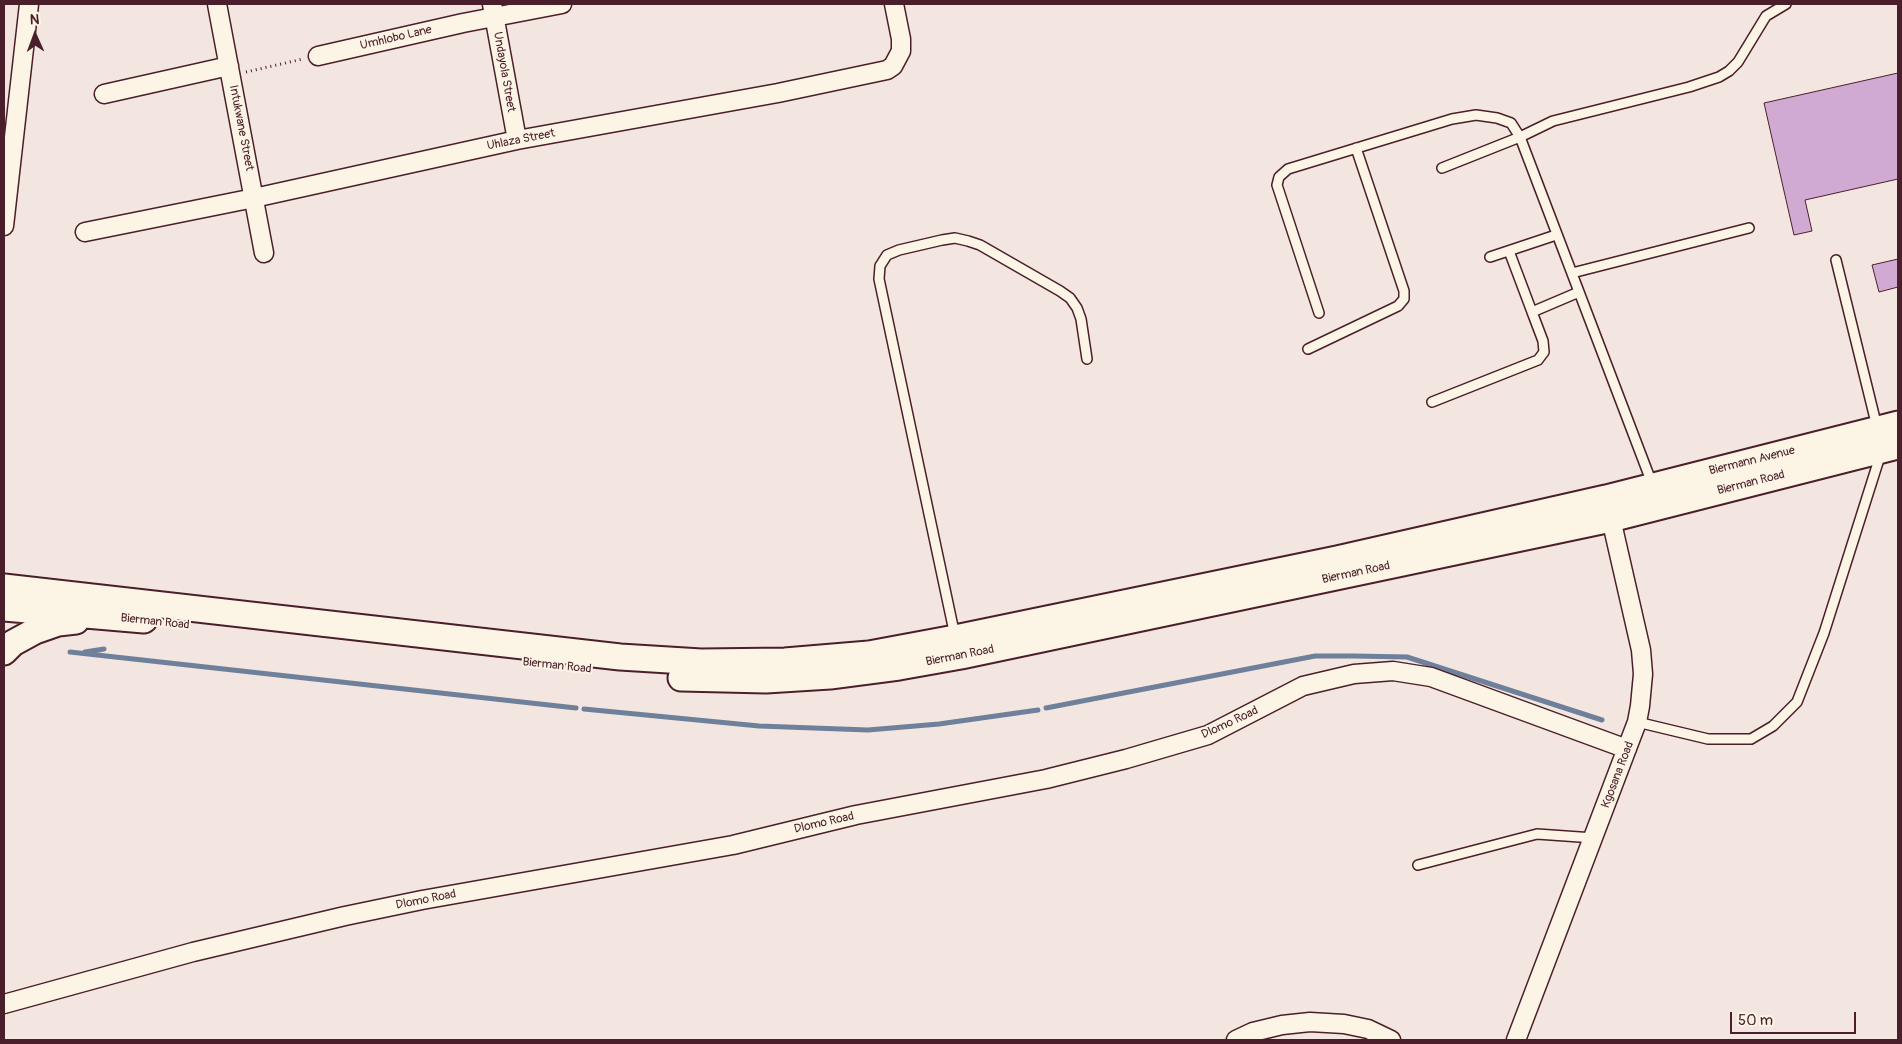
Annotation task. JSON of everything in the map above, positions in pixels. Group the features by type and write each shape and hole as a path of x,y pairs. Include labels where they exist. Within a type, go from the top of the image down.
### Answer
{"main road":[{"name":"Biermann Avenue","path":"1608,509 1653,486 1889,438"},
{"name":"Bierman Road","path":"4,608 111,617 681,678 766,680 830,676 899,668 961,656 1608,509 1889,438"},
{"name":"Bierman Road","path":"4,587 610,656 701,662 785,661 869,654 955,638 1336,558 1608,509"},
{"path":"4,652 14,643 35,631 58,623 111,617"}],"street":[{"path":"4,226 29,4"},
{"name":"Intukwane Street","path":"217,4 264,253"},
{"name":"Umhlobo Lane","path":"318,56 493,10 562,4"},
{"name":"Uhlaza Street","path":"85,232 254,198 517,140 778,93 887,70 893,66 901,51 901,39 894,4"},
{"name":"Undayola Street","path":"493,10 517,140"},
{"path":"104,94 230,70"},
{"name":"Kgosana Road","path":"1516,1040 1637,722 1643,691 1640,650 1608,509"},
{"name":"Dlomo Road","path":"4,1004 193,952 345,916 431,898 733,845 856,815 1046,779 1126,759 1208,735 1303,686 1354,674 1393,671 1431,677 1627,749"},
{"path":"1236,1040 1253,1032 1282,1025 1310,1022 1344,1024 1368,1029 1391,1040"}],"lane":[{"path":"1442,168 1520,137 1561,118 1689,87 1719,77 1738,62 1758,26 1766,16 1786,4"},
{"path":"1319,313 1277,185 1279,177 1288,169 1452,119 1476,115 1497,118 1511,124 1520,137 1653,486"},
{"path":"1308,349 1398,306 1404,300 1404,291 1356,148"},
{"path":"1572,274 1749,228"},
{"path":"1490,257 1556,235"},
{"path":"955,638 879,280 880,266 887,255 899,250 942,240 956,238 968,240 1070,298 1077,308 1081,319 1087,359"},
{"path":"1432,402 1538,360 1544,352 1543,341 1509,251"},
{"path":"1637,722 1708,739 1751,739 1773,726 1797,702 1824,633 1889,438 1836,260"},
{"path":"1532,312 1579,292"},
{"path":"1418,865 1537,834 1594,838"}],"path":[{"path":"230,70 318,56"}],"building":[{"path":"1898,73 1898,179 1805,200 1812,231 1794,235 1764,103"},
{"path":"1898,259 1898,287 1879,292 1872,265"}],"waterway":[{"path":"85,652 104,649"},
{"path":"70,652 576,708"},
{"path":"1046,708 1315,656 1407,657 1602,720"},
{"path":"584,709 759,726 868,730 939,724 1038,710"}]}
